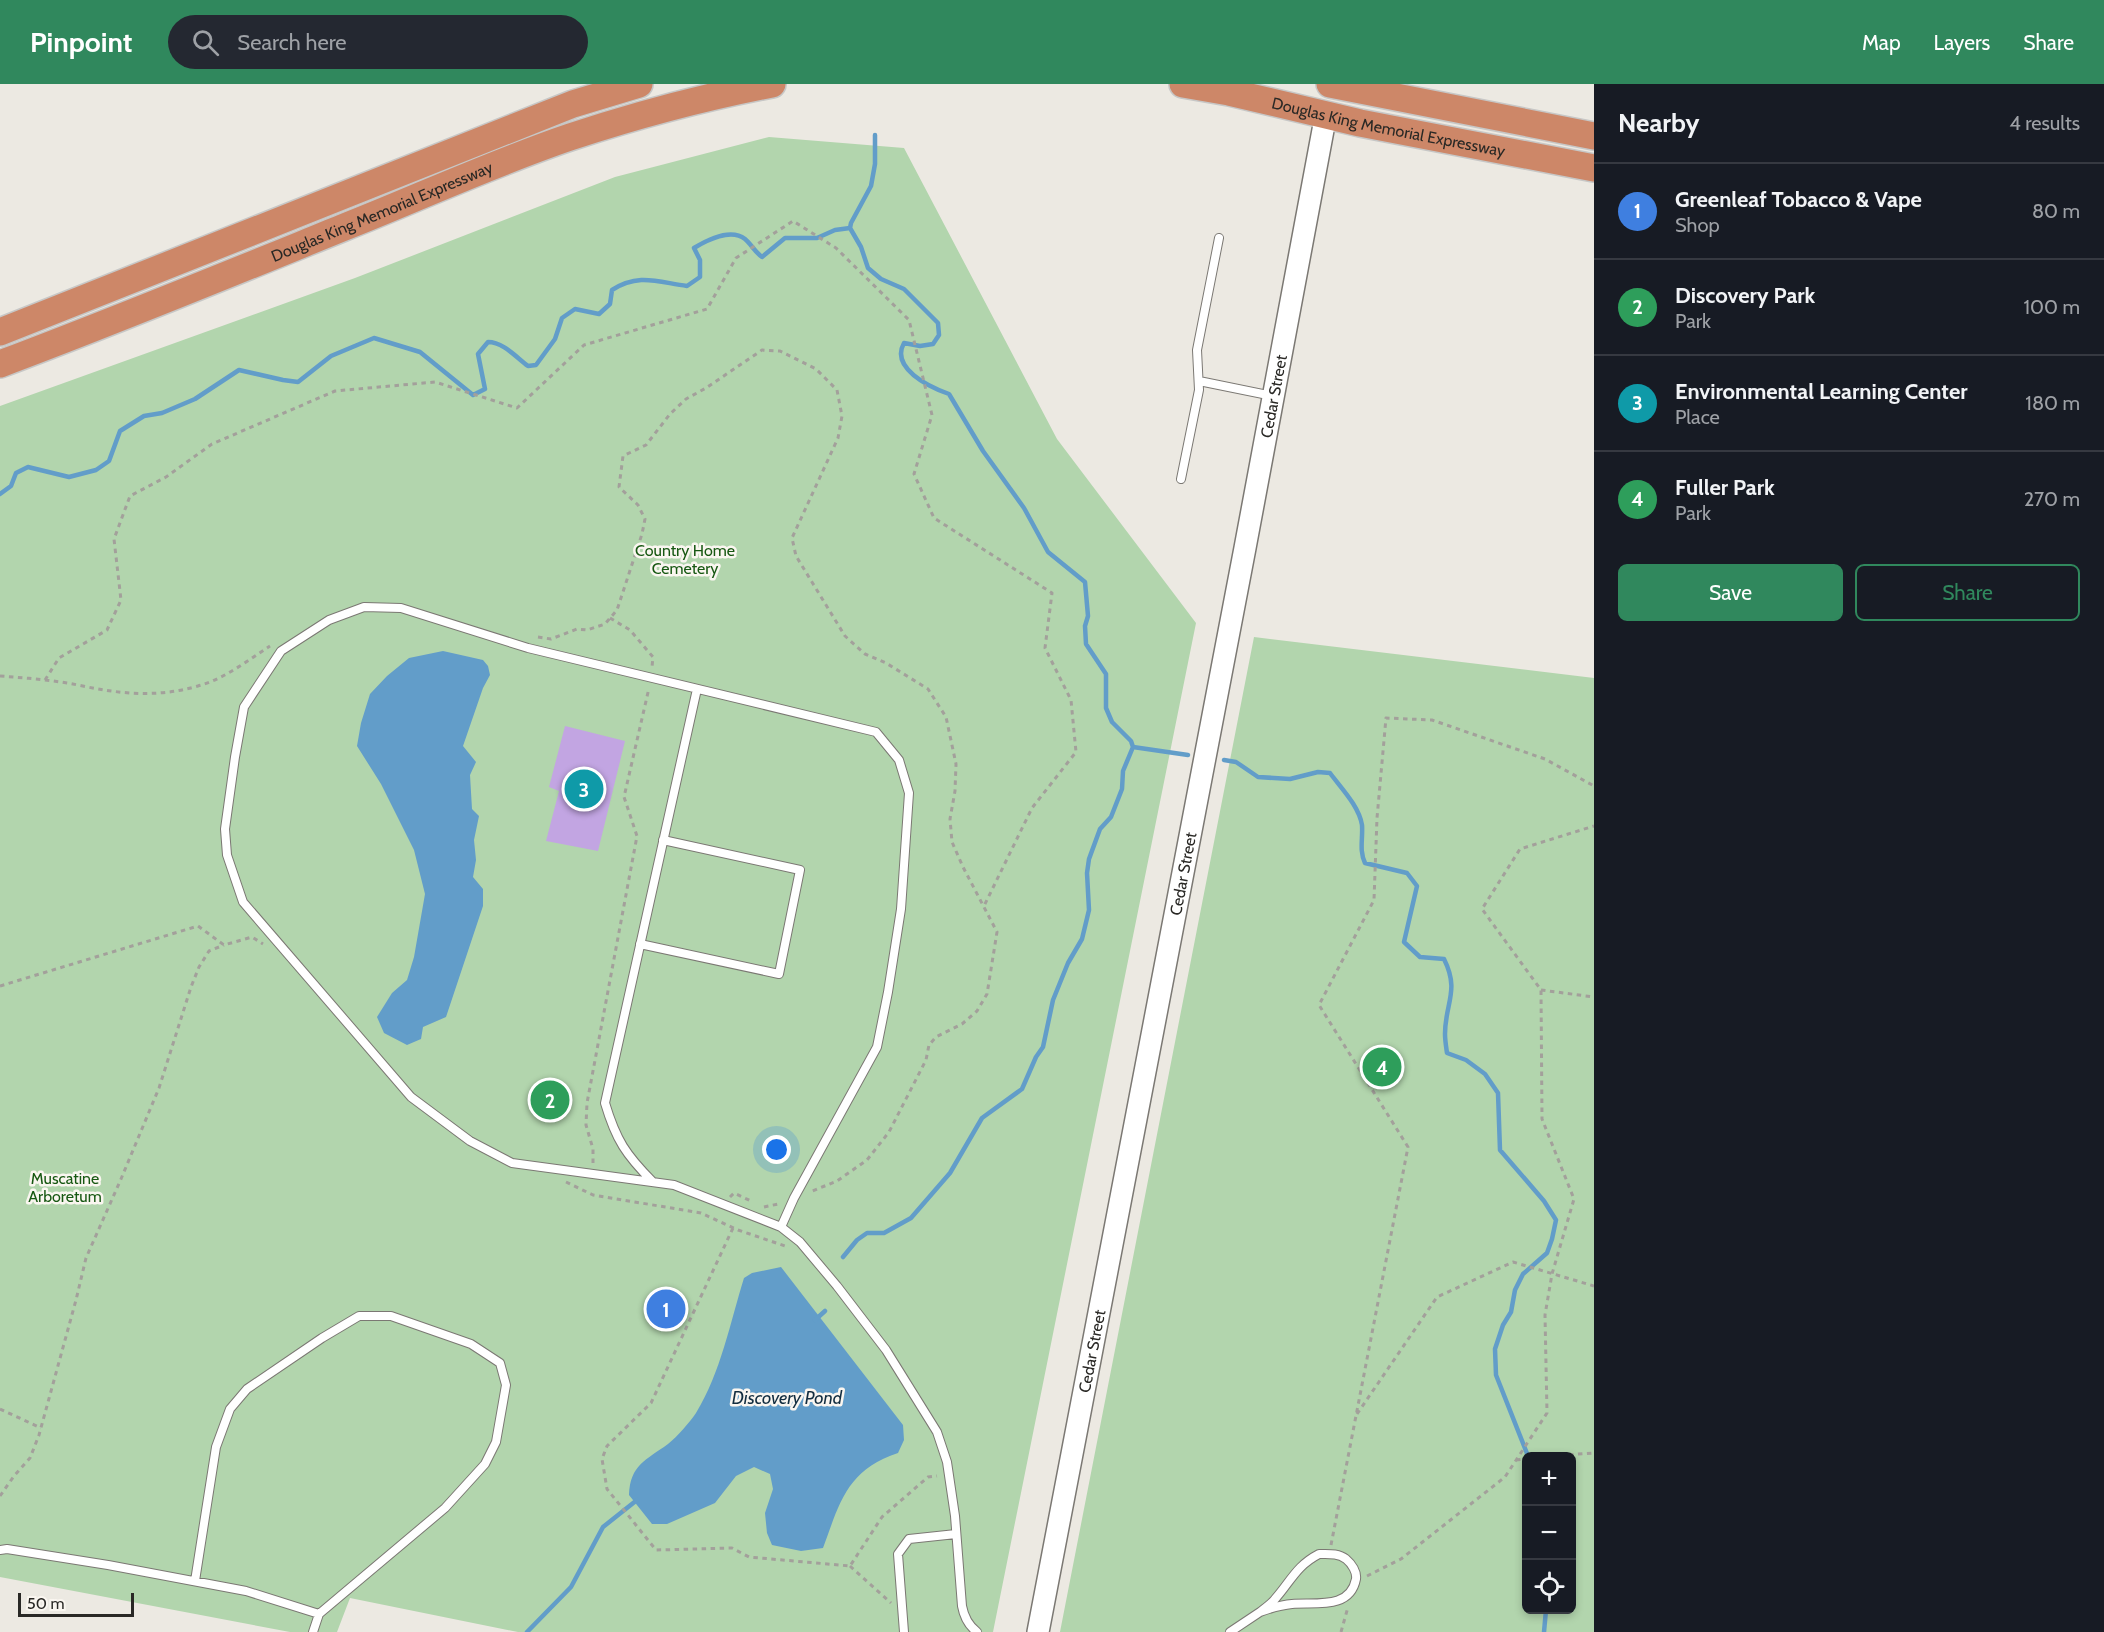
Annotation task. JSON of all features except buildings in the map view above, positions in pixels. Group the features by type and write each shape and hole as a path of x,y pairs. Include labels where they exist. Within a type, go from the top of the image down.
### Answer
{"highway":[{"name":"Douglas King Memorial Expressway","path":"0,332 573,104 639,84"},
{"name":"Douglas King Memorial Expressway","path":"0,364 437,188 568,138 714,95 772,84"},
{"name":"Douglas King Memorial Expressway","path":"1183,84 1229,92 1360,123 1594,168"},
{"name":"Douglas King Memorial Expressway","path":"1330,84 1594,136"}],"main road":[{"name":"Cedar Street","path":"1038,1632 1326,114"}],"lane":[{"path":"1181,480 1199,390 1197,350 1219,238"},
{"path":"1198,381 1274,396"},
{"path":"781,1227 794,1198 877,1047 888,992 901,909 909,793 899,760 876,732 528,648 401,608 364,607 329,620 281,651 244,707 235,757 225,829 226,855 243,902 411,1097 470,1141 512,1163 674,1185 781,1227 800,1242 886,1350 933,1424 947,1462 964,1616 977,1632"},
{"path":"653,1182 633,1162 613,1132 605,1103 697,689"},
{"path":"640,944 779,974 800,870 663,840"},
{"path":"195,1581 216,1447 230,1409 247,1389 359,1316 391,1316 471,1344 500,1363 506,1385 496,1442 485,1464 445,1508 319,1614 313,1632"},
{"path":"904,1632 898,1554 909,1539 956,1534"},
{"path":"0,1550 7,1549 108,1565 246,1591 319,1614"},
{"path":"1230,1632 1275,1599 1296,1570 1307,1560 1319,1554 1339,1555 1347,1560 1356,1574 1356,1581 1349,1594 1334,1602 1282,1605 1260,1612"}],"path":[{"path":"44,680 59,658 106,630 121,600 114,539 130,496 166,477 213,444 336,392 435,382 518,408 584,345 707,309 736,258 793,221 836,249 909,320 932,415 914,474 934,518 1052,593 1045,648 1071,700 1076,752 1032,808 984,906"},
{"path":"537,637 551,639 576,629 587,630 604,624 616,610 645,519 638,505 619,487 623,456 646,445 670,414 686,399 762,350 780,351 816,369 837,390 842,416 838,438 792,538 796,556 845,636 864,654 886,663 928,689 943,710 956,764 955,790 950,819 952,842 997,932 987,994 977,1011 962,1024 936,1037 929,1045 926,1060 889,1132 867,1160 837,1181 765,1208 734,1193 710,1217"},
{"path":"592,1195 593,1149 586,1125 586,1103 637,836 624,797 651,678 653,657 630,630 610,618"},
{"path":"0,676 44,680 123,694 159,693 198,686 218,678 274,644"},
{"path":"1329,1554 1408,1147 1319,1005 1374,900 1377,818 1386,718 1432,720 1545,759 1594,786"},
{"path":"1341,1632 1356,1581 1401,1559 1505,1477 1547,1413 1545,1315 1552,1274 1574,1199 1542,1119 1541,990 1482,909 1520,849 1594,826"},
{"path":"0,986 198,926 224,945"},
{"path":"0,1496 30,1458 41,1428 86,1258 159,1088 190,987 199,967 210,951 224,945 252,937 268,947"},
{"path":"1541,990 1594,997"},
{"path":"561,1180 592,1195 701,1213 733,1228 797,1250"},
{"path":"733,1228 651,1403 607,1446 602,1459 607,1489 656,1550 732,1548 749,1557 850,1566 903,1614"},
{"path":"1356,1415 1437,1297 1513,1262 1594,1286"},
{"path":"0,1409 41,1428"},
{"path":"1576,1454 1594,1453"},
{"path":"1516,1460 1522,1459"},
{"path":"850,1566 882,1517 928,1477 941,1475"}],"green space":[{"path":"769,137 904,148 1057,439 1196,623 993,1632 518,1632 350,1598 337,1632 290,1632 0,1577 0,406 355,278 615,177"},
{"path":"1254,637 1594,678 1594,1632 1060,1632"}],"water":[{"path":"443,651 483,660 488,666 490,675 483,688 463,746 476,762 470,775 472,809 479,816 474,840 476,860 473,877 483,889 483,906 446,1017 423,1027 421,1039 407,1045 384,1033 377,1017 392,993 407,980 414,957 425,894 414,850 381,784 357,746 370,694 409,658"},
{"name":"Discovery Pond","path":"781,1267 903,1425 904,1440 898,1453 881,1460 856,1478 841,1502 823,1548 801,1551 772,1545 767,1533 765,1513 773,1489 770,1474 754,1467 736,1476 715,1503 667,1524 652,1524 629,1495 632,1477 646,1459 672,1441 696,1413 712,1381 744,1278 752,1273"}],"waterway":[{"path":"843,1257 857,1240 867,1233 884,1233 911,1218 950,1173 982,1118 1022,1089 1043,1047 1053,1000 1068,963 1082,939 1089,910 1087,873 1089,859 1100,829 1111,817 1122,789 1123,771 1133,747 1131,741 1112,722 1106,708 1106,674 1086,644 1085,626 1088,616 1085,582 1048,552 1024,508 983,451 949,394 922,381 902,361 901,352 904,343 920,346 933,344 939,335 938,323 904,289 881,279 868,268 861,247 850,228 871,186 875,164 875,135"},
{"path":"0,494 11,486 16,473 28,467 69,477 96,470 109,461 120,431 144,416 162,413 195,399 239,370 298,382 331,356 374,338 420,352 473,395 485,389 478,354 488,342 499,344 528,366 536,365 555,339 562,318 575,309 599,314 610,304 612,290 631,282 648,280 687,286 700,277 700,260 694,248 705,242 719,236 739,236 745,239 762,257 785,238 817,238 835,230 850,228"},
{"path":"1133,747 1188,755"},
{"path":"1224,760 1236,762 1258,777 1290,779 1318,772 1330,773 1349,798 1360,818 1362,854 1365,863 1407,873 1417,886 1404,942 1420,957 1444,959 1449,970 1451,989 1445,1036 1447,1053 1466,1060 1485,1074 1498,1093 1500,1150 1544,1201 1556,1220 1547,1253 1523,1274 1515,1290 1511,1312 1503,1325 1495,1349 1496,1375 1526,1452"},
{"path":"815,1320 825,1311"},
{"path":"527,1632 571,1587 603,1527 637,1500"},
{"path":"1544,1632 1546,1614"}],"place":[{"name":"Environmental Learning Center","path":"584,789"},
{"name":"Fuller Park","path":"1382,1067"},
{"name":"Discovery Park","path":"550,1100"},
{"name":"Greenleaf Tobacco & Vape","path":"666,1309"}],"park label":[{"name":"Country Home Cemetery","path":"685,559"},
{"name":"Muscatine Arboretum","path":"65,1187"}]}
